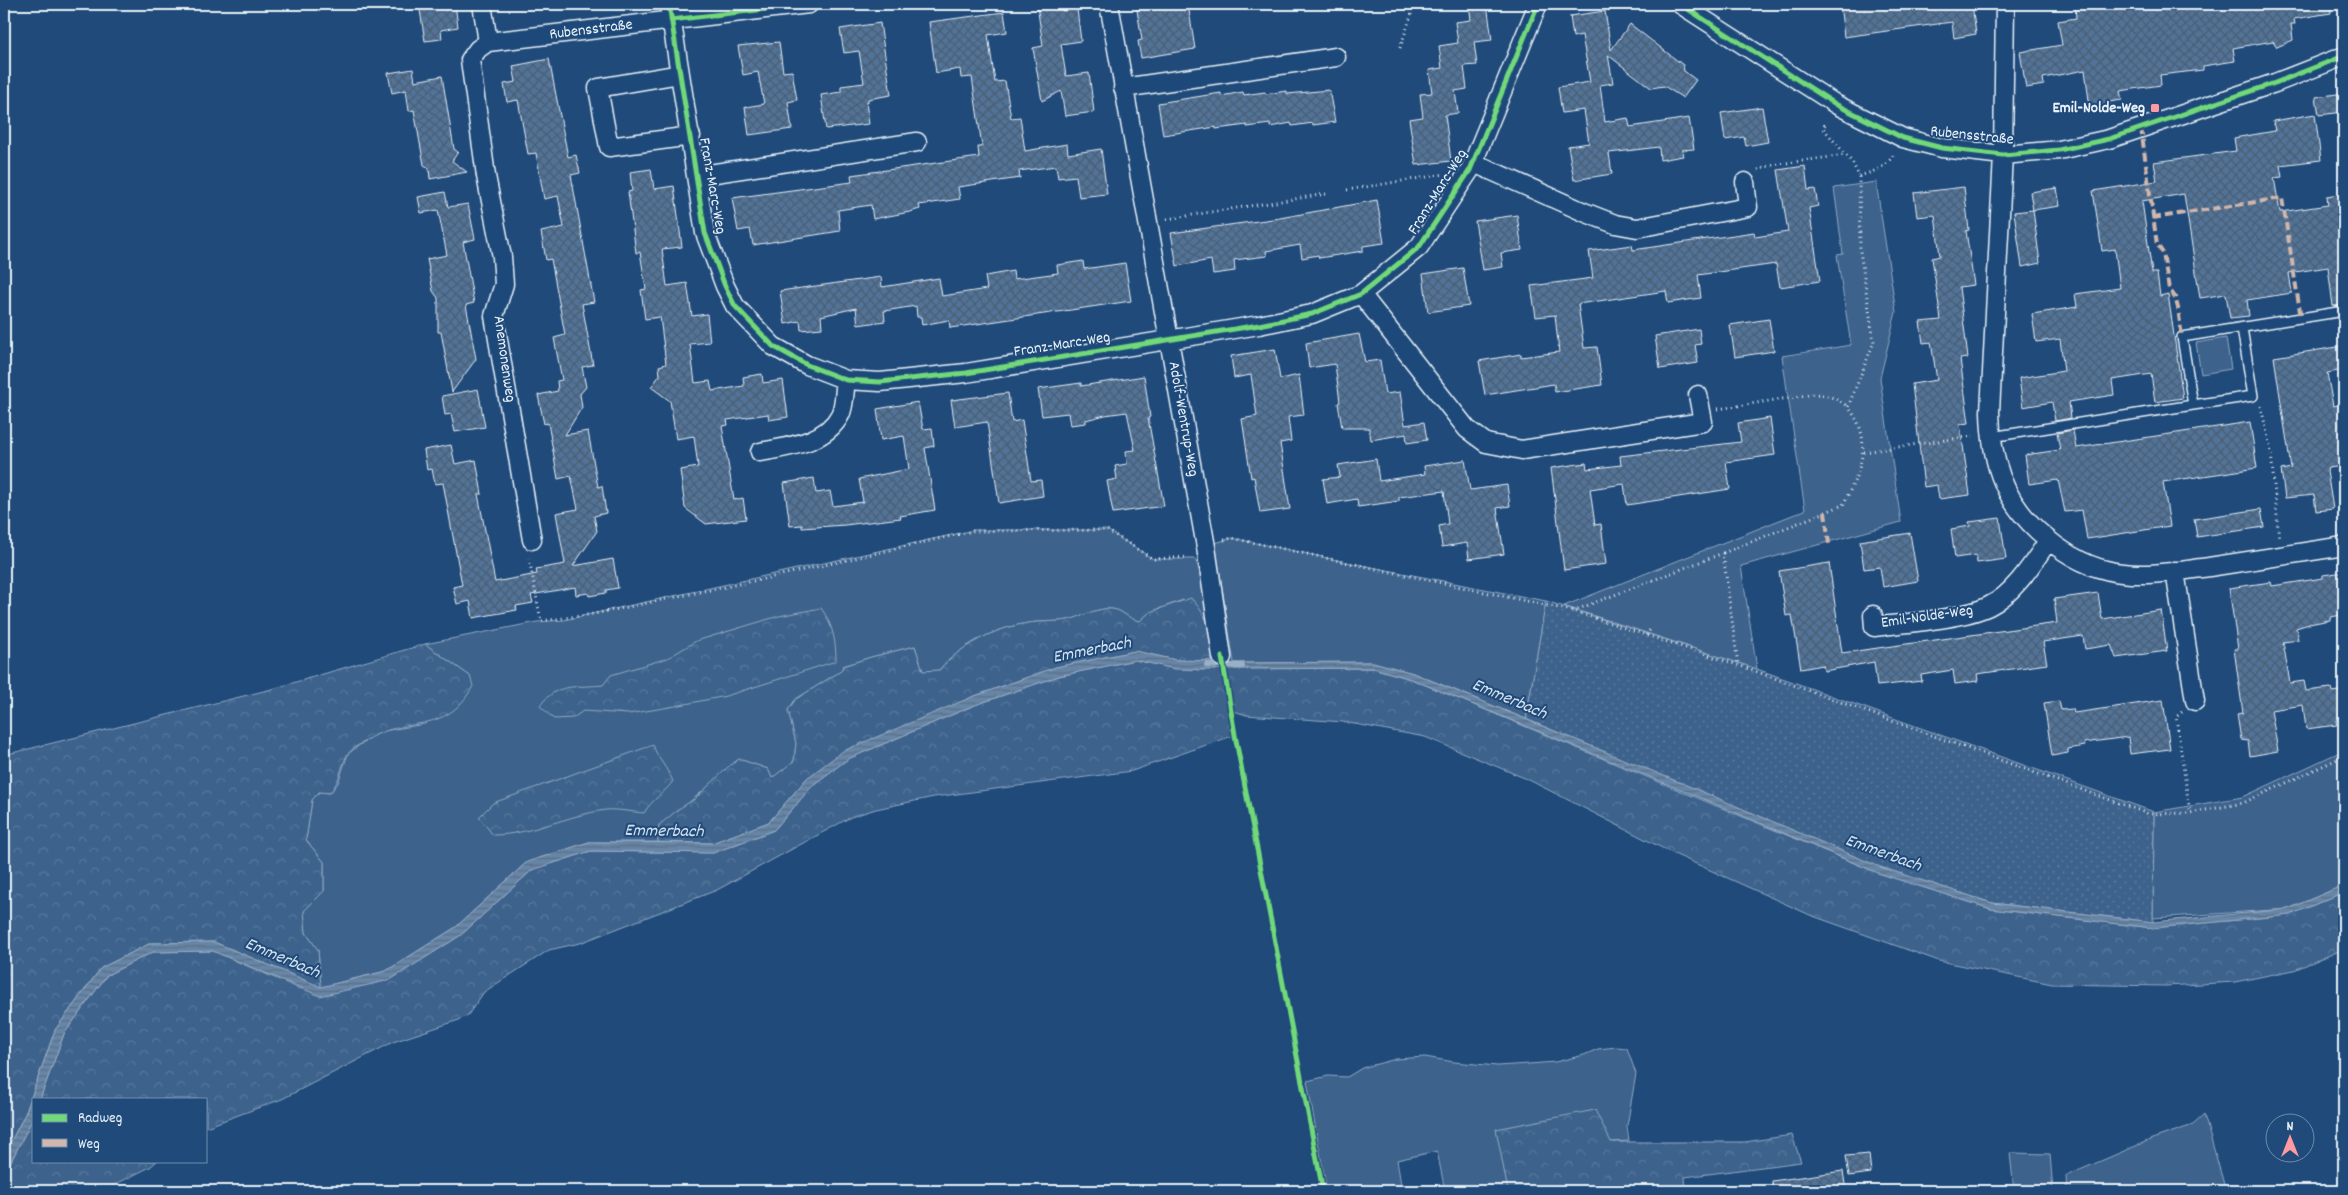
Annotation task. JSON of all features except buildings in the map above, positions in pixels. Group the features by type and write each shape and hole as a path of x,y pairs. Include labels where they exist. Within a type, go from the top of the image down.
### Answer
{"street":[{"path":"482,4 488,42"},
{"name":"Rubensstraße","path":"488,42 670,12 810,4"},
{"name":"Adolf-Wentrup-Weg","path":"1109,4 1206,547 1222,657"},
{"name":"Franz-Marc-Weg","path":"670,12 705,233 735,306 773,346 808,365 846,380 880,382 966,373 1312,314 1361,294 1419,247 1472,166 1538,4"},
{"name":"Rubensstraße","path":"1680,4 1837,104 1903,138 1942,148 2002,155 2059,150 2109,139 2275,83 2344,56"},
{"name":"Rubensstraße","path":"2002,155 2005,4"},
{"name":"Anemonenweg","path":"488,42 478,48 470,60 486,176 502,257 504,284 494,316 532,540"},
{"path":"1123,88 1336,57"},
{"name":"Franz-Marc-Weg","path":"680,74 598,88 609,147 691,136"},
{"name":"Franz-Marc-Weg","path":"696,176 917,142"},
{"path":"2002,155 1991,390 1991,437 1996,467 2006,492 2025,519 2048,541 2085,563 2108,571 2141,573 2175,571 2344,546"},
{"name":"Franz-Marc-Weg","path":"1472,166 1615,224 1637,228 1748,207 1745,182"},
{"path":"1361,294 1467,429 1486,443 1522,450 1703,422 1699,403"},
{"path":"760,452 789,447 820,437 840,415 846,380"},
{"name":"Emil-Nolde-Weg","path":"1873,615 1874,627 1966,613 1988,607 2009,590 2048,541"},
{"path":"2175,571 2195,701"}],"lane":[{"path":"2193,405 2182,337 2344,311"},
{"path":"1991,437 2253,396 2242,328"}],"path":[{"path":"1400,48 1415,4"},
{"path":"1837,104 1823,128 1859,176 1860,251 1874,342 1848,407"},
{"path":"1859,176 1874,171 1890,161 1903,138"},
{"path":"1745,182 1760,168 1845,155"},
{"path":"1347,190 1472,166"},
{"path":"1147,222 1326,194"},
{"path":"1573,611 1843,505 1855,480 1864,452 1861,429 1856,417 1848,407 1837,399 1814,394 1699,403"},
{"path":"2253,396 2261,405 2266,423 2281,556"},
{"path":"1864,452 1975,436 1991,437"},
{"path":"532,540 528,553 541,621 594,614 758,580 973,530 1107,530 1152,559 1188,558 1206,547 1232,538 1573,611 1738,665 2149,814 2190,813 2243,803 2344,756"},
{"path":"1723,553 1738,665"},
{"path":"1646,635 1652,626"},
{"path":"2190,813 2176,717 2195,701"}],"green space":[{"path":"1876,182 1896,312 1880,378 1901,522 1741,566 1757,669 1564,606 1805,510 1782,356 1851,345 1837,255 1843,254 1834,188"},
{"path":"2226,338 2231,369 2201,374 2196,343"},
{"path":"974,530 1107,530 1153,559 1195,559 1205,585 1212,634 1183,600 1150,612 1140,621 1119,611 1106,609 1074,619 1023,624 996,631 959,652 939,670 923,672 915,646 843,666 841,671 796,699 788,710 796,743 794,761 772,779 768,769 739,759 659,825 658,842 589,842 527,862 456,927 386,971 321,987 318,950 306,933 304,911 324,891 324,862 306,840 312,800 319,792 330,793 338,783 348,754 365,741 383,731 425,724 470,676 425,644 537,622 564,620"},
{"path":"1232,538 1546,601 1526,719 1413,673 1373,662 1234,663 1215,543"},
{"path":"1191,598 1207,620 1213,642 1215,661 1176,660 1135,651 1056,667 972,697 807,778 769,822 712,843 658,842 659,825 695,799 739,759 768,769 772,778 794,761 796,743 788,710 796,699 841,671 843,666 915,646 923,671 939,670 971,644 996,631 1010,627 1037,622 1068,620 1106,609 1119,611 1140,621 1150,612"},
{"path":"1546,601 1757,669 2154,812 2153,922 1992,903 1880,867 1526,719"},
{"path":"821,608 833,633 836,661 726,696 628,714 583,711 573,718 554,719 540,706 546,698 560,690 603,685 611,675 668,658 696,641 779,616"},
{"path":"425,644 470,676 473,686 462,702 450,713 437,719 395,728 380,733 358,745 347,755 330,793 319,792 312,800 306,840 324,862 324,891 304,911 306,933 318,950 321,987 214,942 151,943 101,968 55,1030 26,1112 4,1155 4,755 272,689"},
{"path":"1135,660 1168,667 1201,670 1373,668 1411,679 1878,873 1991,909 2153,928 2290,915 2344,892 2344,949 2294,970 2235,982 2166,986 2052,984 1939,961 1810,915 1674,854 1527,779 1425,737 1344,722 1246,715 1231,710 1235,735 1132,771 934,797 876,809 851,817 717,890 580,943 549,950 484,992 468,1015 459,1020 393,1042 282,1099 208,1126 208,1098 40,1098 64,1034 107,975 153,952 213,951 300,989 390,980 461,935 532,870 591,851 713,853 774,830 814,784 848,759 975,705 1059,676"},
{"path":"653,745 673,781 644,813 606,810 521,832 493,835 479,817 493,803"},
{"path":"2344,750 2344,885 2288,909 2153,918 2154,812 2243,797"},
{"path":"1627,1048 1636,1074 1627,1126 1629,1141 1611,1142 1497,1129 1508,1190 1445,1191 1437,1151 1397,1160 1402,1191 1327,1191 1307,1081 1328,1076 1347,1077 1362,1068 1396,1059 1425,1057 1497,1066 1555,1062 1584,1055 1598,1049"},
{"path":"1595,1110 1611,1142 1745,1142 1792,1135 1801,1162 1685,1177 1686,1191 1508,1191 1496,1129"},
{"path":"2204,1115 2226,1191 2067,1191 2066,1176 2152,1139 2193,1125"},
{"path":"32,1120 32,1162 156,1162 150,1167 102,1191 4,1191 4,1175"},
{"path":"2010,1153 2050,1154 2053,1191 2014,1191"}],"shaded area":[{"path":"1135,651 1176,660 1215,661 1216,670 1175,669 1135,660 1059,676 975,705 848,759 814,784 774,830 713,853 591,851 532,870 461,935 390,980 320,996 213,951 153,952 107,975 64,1034 40,1098 32,1098 32,1120 4,1175 4,1155 26,1112 55,1030 101,968 151,943 214,942 321,987 386,971 456,927 527,862 589,842 712,843 769,822 807,778 843,751 972,697 1056,667"},
{"path":"1373,662 1413,673 1880,867 1992,903 2153,922 2288,909 2344,885 2344,892 2290,915 2153,928 1991,909 1878,873 1411,679 1373,668 1234,669 1234,663"}],"waterway":[{"name":"Emmerbach","path":"1207,665 1242,666"}],"marked path":[{"path":"2141,128 2157,245 2163,253 2169,289 2175,297 2178,308 2182,337"},
{"path":"2153,218 2282,198 2301,318"},
{"path":"1825,512 1829,544"}],"cycle path":[{"path":"669,4 705,233 725,286 735,306 773,346 807,365 846,380 880,382 966,373 1259,325 1312,314 1361,294 1419,247 1470,170 1538,4"},
{"path":"671,20 809,4"},
{"path":"1680,4 1837,105 1903,138 1942,148 2003,155 2059,150 2109,139 2275,83 2344,56"},
{"path":"1222,657 1235,735 1323,1191"}],"place":[{"name":"Emil-Nolde-Weg","path":"2155,108"}]}
